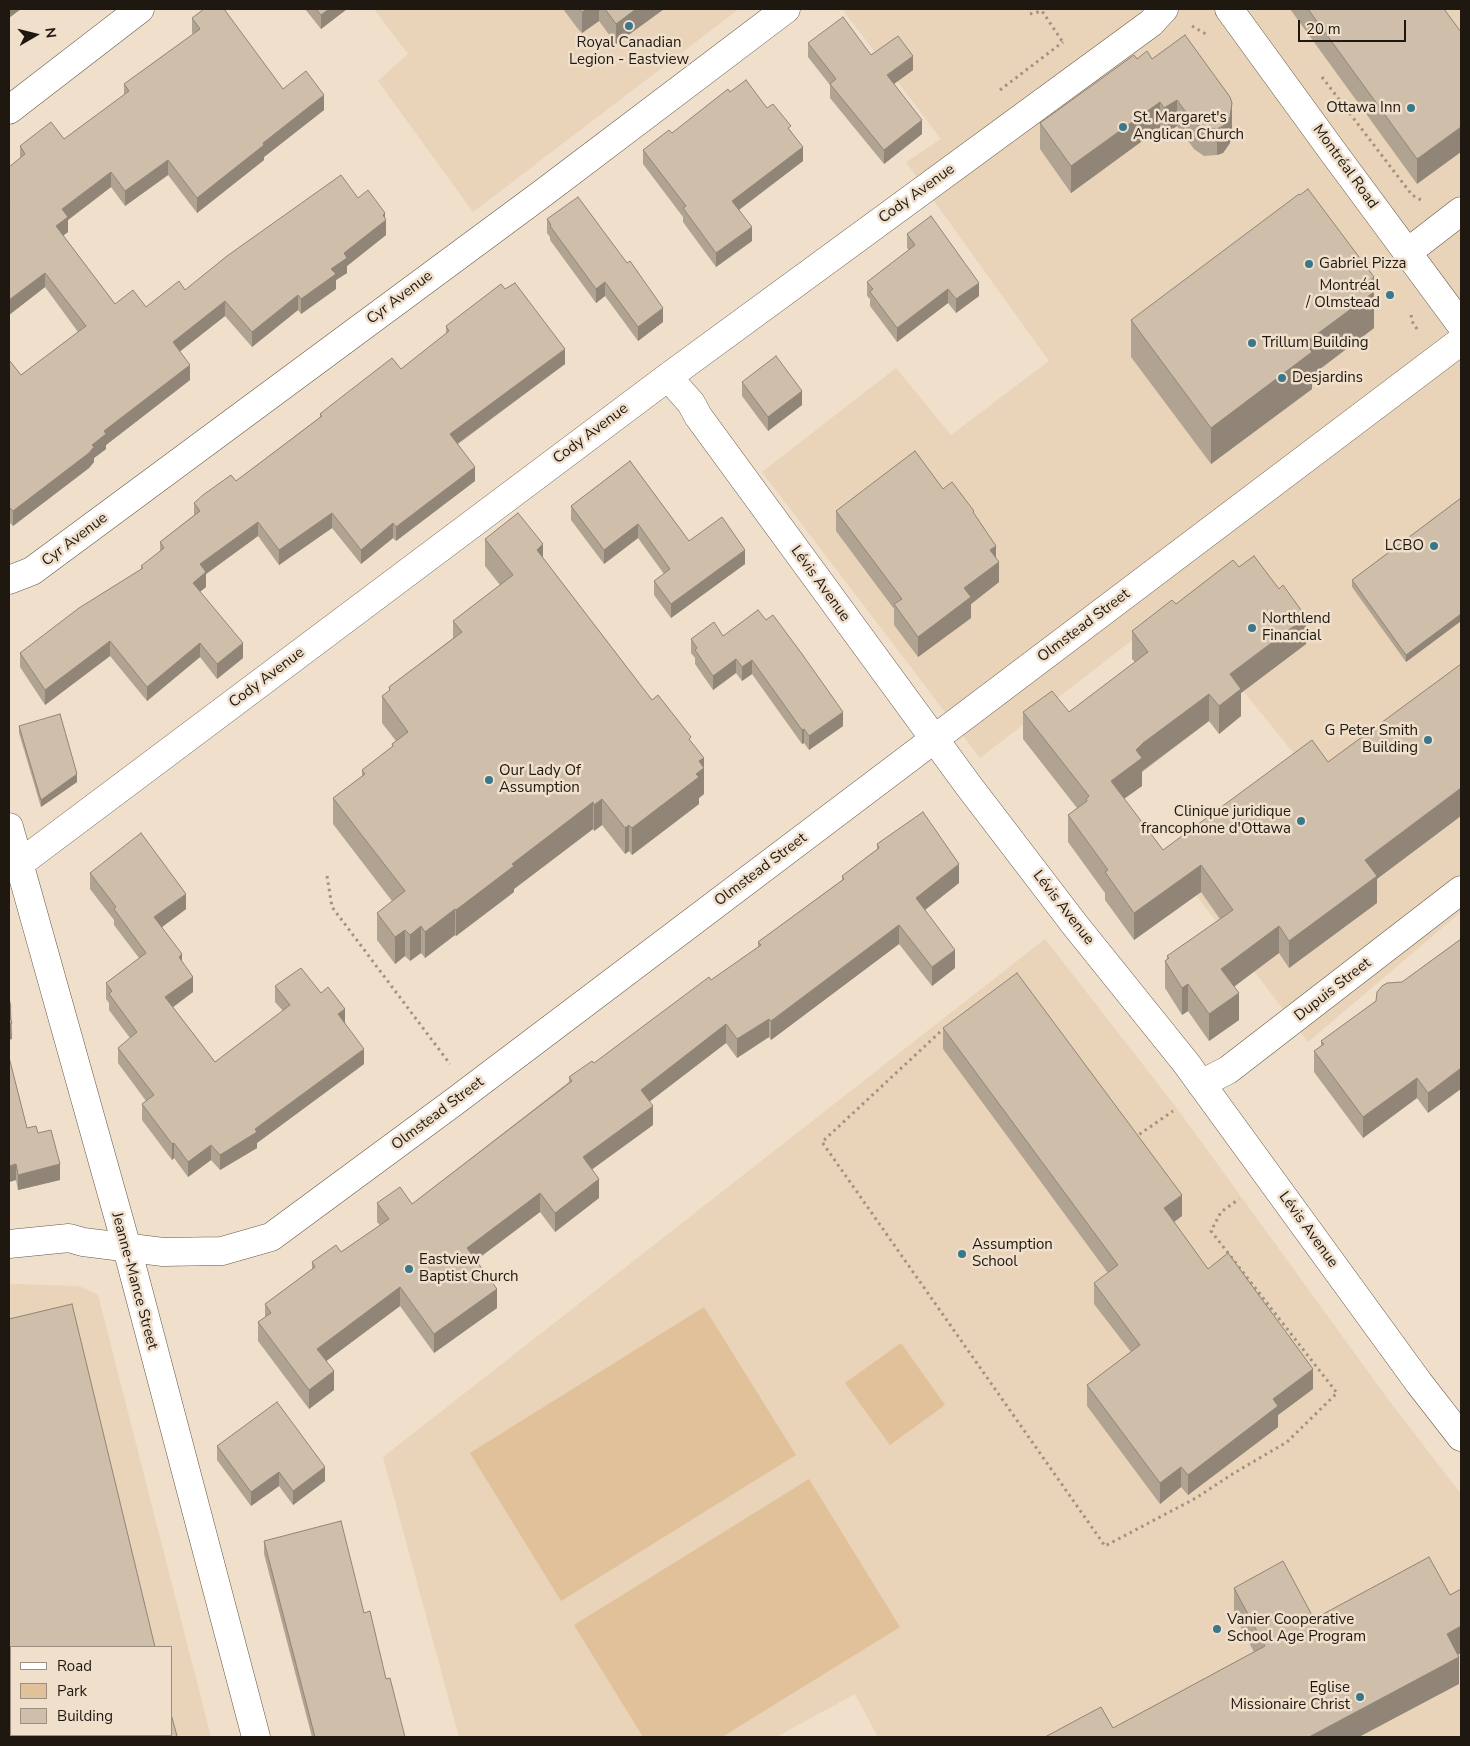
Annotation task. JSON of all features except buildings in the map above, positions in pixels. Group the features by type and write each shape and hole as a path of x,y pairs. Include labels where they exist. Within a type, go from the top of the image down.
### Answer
{"street":[{"path":"9,110 140,9"},
{"name":"Cyr Avenue","path":"9,580 32,571 544,192 786,9"},
{"name":"Cody Avenue","path":"19,864 668,377 1151,24 1164,9"},
{"name":"Montréal Road","path":"1229,9 1461,325"},
{"path":"1408,252 1461,211"},
{"name":"Olmstead Street","path":"9,1244 69,1238 83,1242 163,1252 222,1250 271,1237 471,1090 1461,341"},
{"name":"Lévis Avenue","path":"668,377 691,403 698,416 968,785 1075,925 1201,1084 1419,1383 1457,1421"},
{"name":"Jeanne-Mance Street","path":"9,827 127,1248 256,1737"},
{"name":"Dupuis Street","path":"1201,1084 1228,1070 1461,890"}],"path":[{"path":"1030,14 1042,11 1085,72"},
{"path":"1317,71 1412,195 1425,201"},
{"path":"327,876 332,908 471,1090"},
{"path":"940,1032 822,1142 1105,1546 1196,1498 1234,1473 1288,1442 1337,1393 1211,1231 1221,1212 1240,1199"},
{"path":"1132,1139 1173,1111"}],"shaded area":[{"path":"374,9 739,9 473,212 378,81 408,54"},
{"path":"842,9 1461,9 1461,912 1308,1042 1164,853 1296,756 1175,607 980,758 762,472 896,368 951,435 1049,361 906,162 941,139"},
{"name":"Assumption School","path":"1045,939 1176,1107 1390,1402 1461,1494 1461,1737 878,1737 855,1694 776,1737 459,1737 383,1457"},
{"path":"9,1285 79,1286 98,1295 211,1737 9,1737"}],"green space":[{"path":"704,1307 796,1455 561,1601 470,1453"},
{"path":"901,1343 945,1405 890,1445 845,1383"},
{"path":"809,1479 900,1627 722,1737 643,1737 574,1625"}],"place":[{"name":"Royal Canadian Legion - Eastview","path":"629,26"},
{"name":"Ottawa Inn","path":"1411,108"},
{"name":"St. Margaret's Anglican Church","path":"1123,127"},
{"name":"Gabriel Pizza","path":"1309,264"},
{"name":"Montréal / Olmstead","path":"1390,295"},
{"name":"Trillum Building","path":"1252,343"},
{"name":"Desjardins","path":"1282,378"},
{"name":"LCBO","path":"1434,546"},
{"name":"Northlend Financial","path":"1252,628"},
{"name":"G Peter Smith Building","path":"1428,740"},
{"name":"Our Lady Of Assumption","path":"489,780"},
{"name":"Clinique juridique francophone d'Ottawa","path":"1301,821"},
{"name":"Assumption School","path":"962,1254"},
{"name":"Eastview Baptist Church","path":"409,1269"},
{"name":"Vanier Cooperative School Age Program","path":"1217,1629"},
{"name":"Eglise Missionaire Christ","path":"1360,1697"}]}
